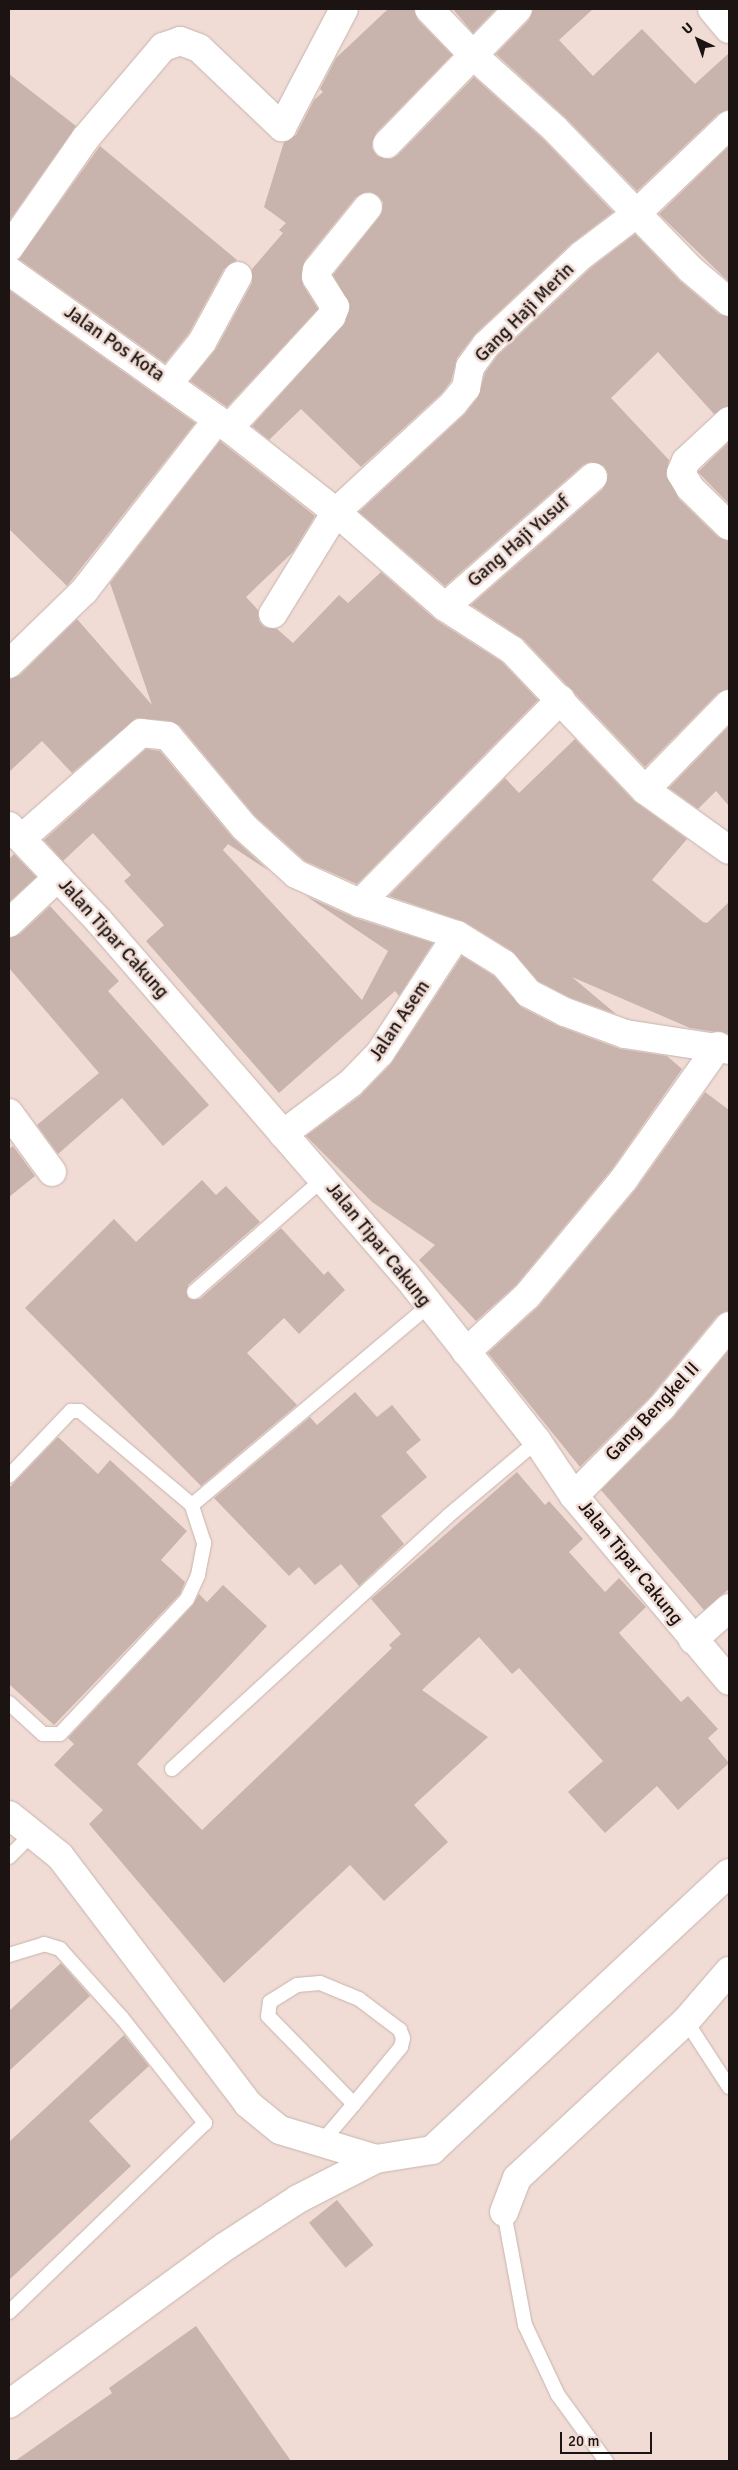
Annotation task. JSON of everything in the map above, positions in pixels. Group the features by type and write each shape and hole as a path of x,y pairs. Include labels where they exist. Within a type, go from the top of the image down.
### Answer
{"street":[{"path":"9,248 85,139 164,47 180,41 199,48 282,127 344,9"},
{"path":"429,9 474,56 556,129 636,214 726,292"},
{"path":"388,144 518,9"},
{"path":"712,9 729,29"},
{"name":"Gang Haji Merin","path":"273,614 336,512 453,404 466,388 470,367 486,345 582,256 636,214 729,125"},
{"path":"9,664 84,591 223,424 331,318 335,307 316,277 317,270 368,207"},
{"name":"Jalan Pos Kota","path":"9,270 169,383 336,512 445,607 512,650 561,699 645,790 729,850"},
{"path":"169,383 202,342 238,276"},
{"path":"729,421 686,460 681,473 690,488 729,526"},
{"name":"Gang Haji Yusuf","path":"445,607 593,477"},
{"path":"360,903 561,699"},
{"path":"645,790 729,704"},
{"path":"15,832 141,733 152,732 168,736 271,855 296,874 360,903 457,935 504,964 528,993 565,1012 625,1034 723,1048 618,1186 527,1296 466,1352"},
{"name":"Jalan Tipar Cakung","path":"15,832 58,877 323,1179 537,1441 574,1496 729,1681"},
{"path":"9,922 58,877"},
{"name":"Jalan Asem","path":"284,1134 351,1083 380,1053 457,935"},
{"path":"9,1113 52,1172"},
{"name":"Gang Bengkel II","path":"574,1496 662,1407 729,1326"},
{"path":"693,1640 729,1608"},
{"path":"9,1815 30,1836 60,1856 248,2104 280,2130 320,2144 376,2159"},
{"path":"11,2399 226,2246 298,2199 376,2159 432,2150 729,1873"},
{"path":"504,2212 517,2178 686,2021 729,1970"}],"lane":[{"path":"194,1292 323,1179"},
{"path":"192,1505 428,1306"},
{"path":"9,1476 71,1411 80,1411 192,1505 204,1543 198,1575 187,1599 60,1734 43,1734 9,1703"},
{"path":"172,1769 441,1522 537,1441"},
{"path":"9,1857 30,1836"},
{"path":"9,1955 44,1944 60,1949 122,2018 205,2123 9,2312"},
{"path":"320,2144 354,2104 401,2047 400,2030 360,1999 320,1983 297,1985 270,2002 268,2016 354,2104"},
{"path":"686,2021 729,2087"},
{"path":"504,2212 525,2325 558,2395 606,2461"}],"building":[{"path":"388,9 414,9 418,20 452,55 376,133 372,148 377,156 391,159 398,155 474,77 544,140 613,212 571,244 475,334 457,358 451,381 442,393 361,467 301,409 269,440 252,426 345,323 350,305 333,275 380,216 383,202 377,195 370,192 356,197 305,260 303,285 318,309 227,407 190,381 216,349 252,283 252,269 283,233 279,230 286,223 264,207 284,142 296,135 314,100 323,92 320,89 336,58"},
{"path":"453,9 496,9 473,33"},
{"path":"533,9 593,9 559,40 593,76 642,29 695,84 729,53 729,110 718,114 637,191 566,118 496,54 529,20"},
{"path":"9,74 76,126 9,221"},
{"path":"100,146 237,260 224,269 189,333 165,363 19,259"},
{"path":"729,146 729,282 659,214"},
{"path":"635,234 680,281 719,314 729,317 729,406 714,414 658,352 611,398 669,460 666,475 679,499 718,537 729,541 729,689 718,693 645,767 523,639 471,605 603,489 608,474 604,466 590,462 583,465 445,586 359,512 465,414 478,397 485,373 498,355 592,267"},
{"path":"9,290 195,423 67,586 9,529"},
{"path":"220,441 315,516 293,552 246,597 258,610 259,621 264,627 277,629 293,643 339,595 348,603 381,572 436,620 502,662 538,700 357,884 305,861 255,816 180,726 170,721 136,718 72,773 42,741 9,772 9,679 20,675 77,619 152,705 110,583"},
{"path":"729,442 729,504 698,472"},
{"path":"729,726 729,806 716,791 698,809 669,788"},
{"path":"575,739 634,801 687,839 652,880 703,922 707,923 729,902 729,1034 690,1028 572,977 616,1014 571,998 538,981 512,951 465,922 389,896 505,778 519,793"},
{"path":"146,749 160,751 232,837 269,871 228,844 223,850 362,1000 388,951 306,896 355,918 433,943 399,996 395,991 279,1093 146,941 164,925 124,881 131,875 93,833 63,861 44,840"},
{"path":"14,854 36,877 9,902 9,859"},
{"path":"50,906 119,981 108,991 209,1105 163,1146 122,1098 58,1154 37,1125 99,1073 9,968 9,938 20,934"},
{"path":"462,956 494,976 521,1007 558,1026 620,1049 667,1056 682,1069 612,1169 516,1285 476,1321 419,1260 435,1245 372,1202 306,1136 360,1096 391,1064"},
{"path":"705,1092 729,1110 729,1311 717,1316 650,1397 580,1467 488,1353 539,1306 636,1189"},
{"path":"13,1146 35,1176 9,1197 9,1149"},
{"path":"202,1180 216,1195 226,1186 260,1222 188,1285 188,1298 200,1299 281,1228 324,1275 328,1271 345,1290 299,1334 284,1318 247,1353 297,1405 201,1486 25,1308 114,1219 136,1242"},
{"path":"729,1350 729,1589 704,1610 601,1490 673,1418"},
{"path":"355,1392 377,1417 392,1405 421,1440 406,1452 427,1477 381,1516 404,1544 359,1586 341,1564 315,1585 299,1567 289,1576 214,1498 310,1417 317,1425"},
{"path":"58,1437 98,1474 110,1460 187,1531 161,1560 185,1582 180,1594 54,1725 9,1684 9,1488"},
{"path":"517,1472 545,1505 549,1501 583,1539 569,1552 605,1592 619,1578 646,1607 619,1633 681,1702 688,1696 718,1729 708,1738 729,1763 678,1810 657,1786 605,1833 568,1792 603,1761 519,1668 512,1674 479,1637 422,1690 488,1737 414,1805 448,1842 384,1901 350,1865 224,1983 89,1824 103,1810 54,1765 74,1744 68,1738 193,1605 199,1594 207,1602 223,1585 267,1626 137,1764 202,1830 392,1648 389,1645 401,1634 371,1599"},
{"path":"61,1963 90,1996 9,2071 9,2011"},
{"path":"124,2035 149,2066 89,2121 131,2166 9,2280 9,2142"},
{"path":"337,2200 374,2245 346,2268 309,2223"},
{"path":"196,2326 291,2461 15,2461 112,2393 109,2388"}]}
